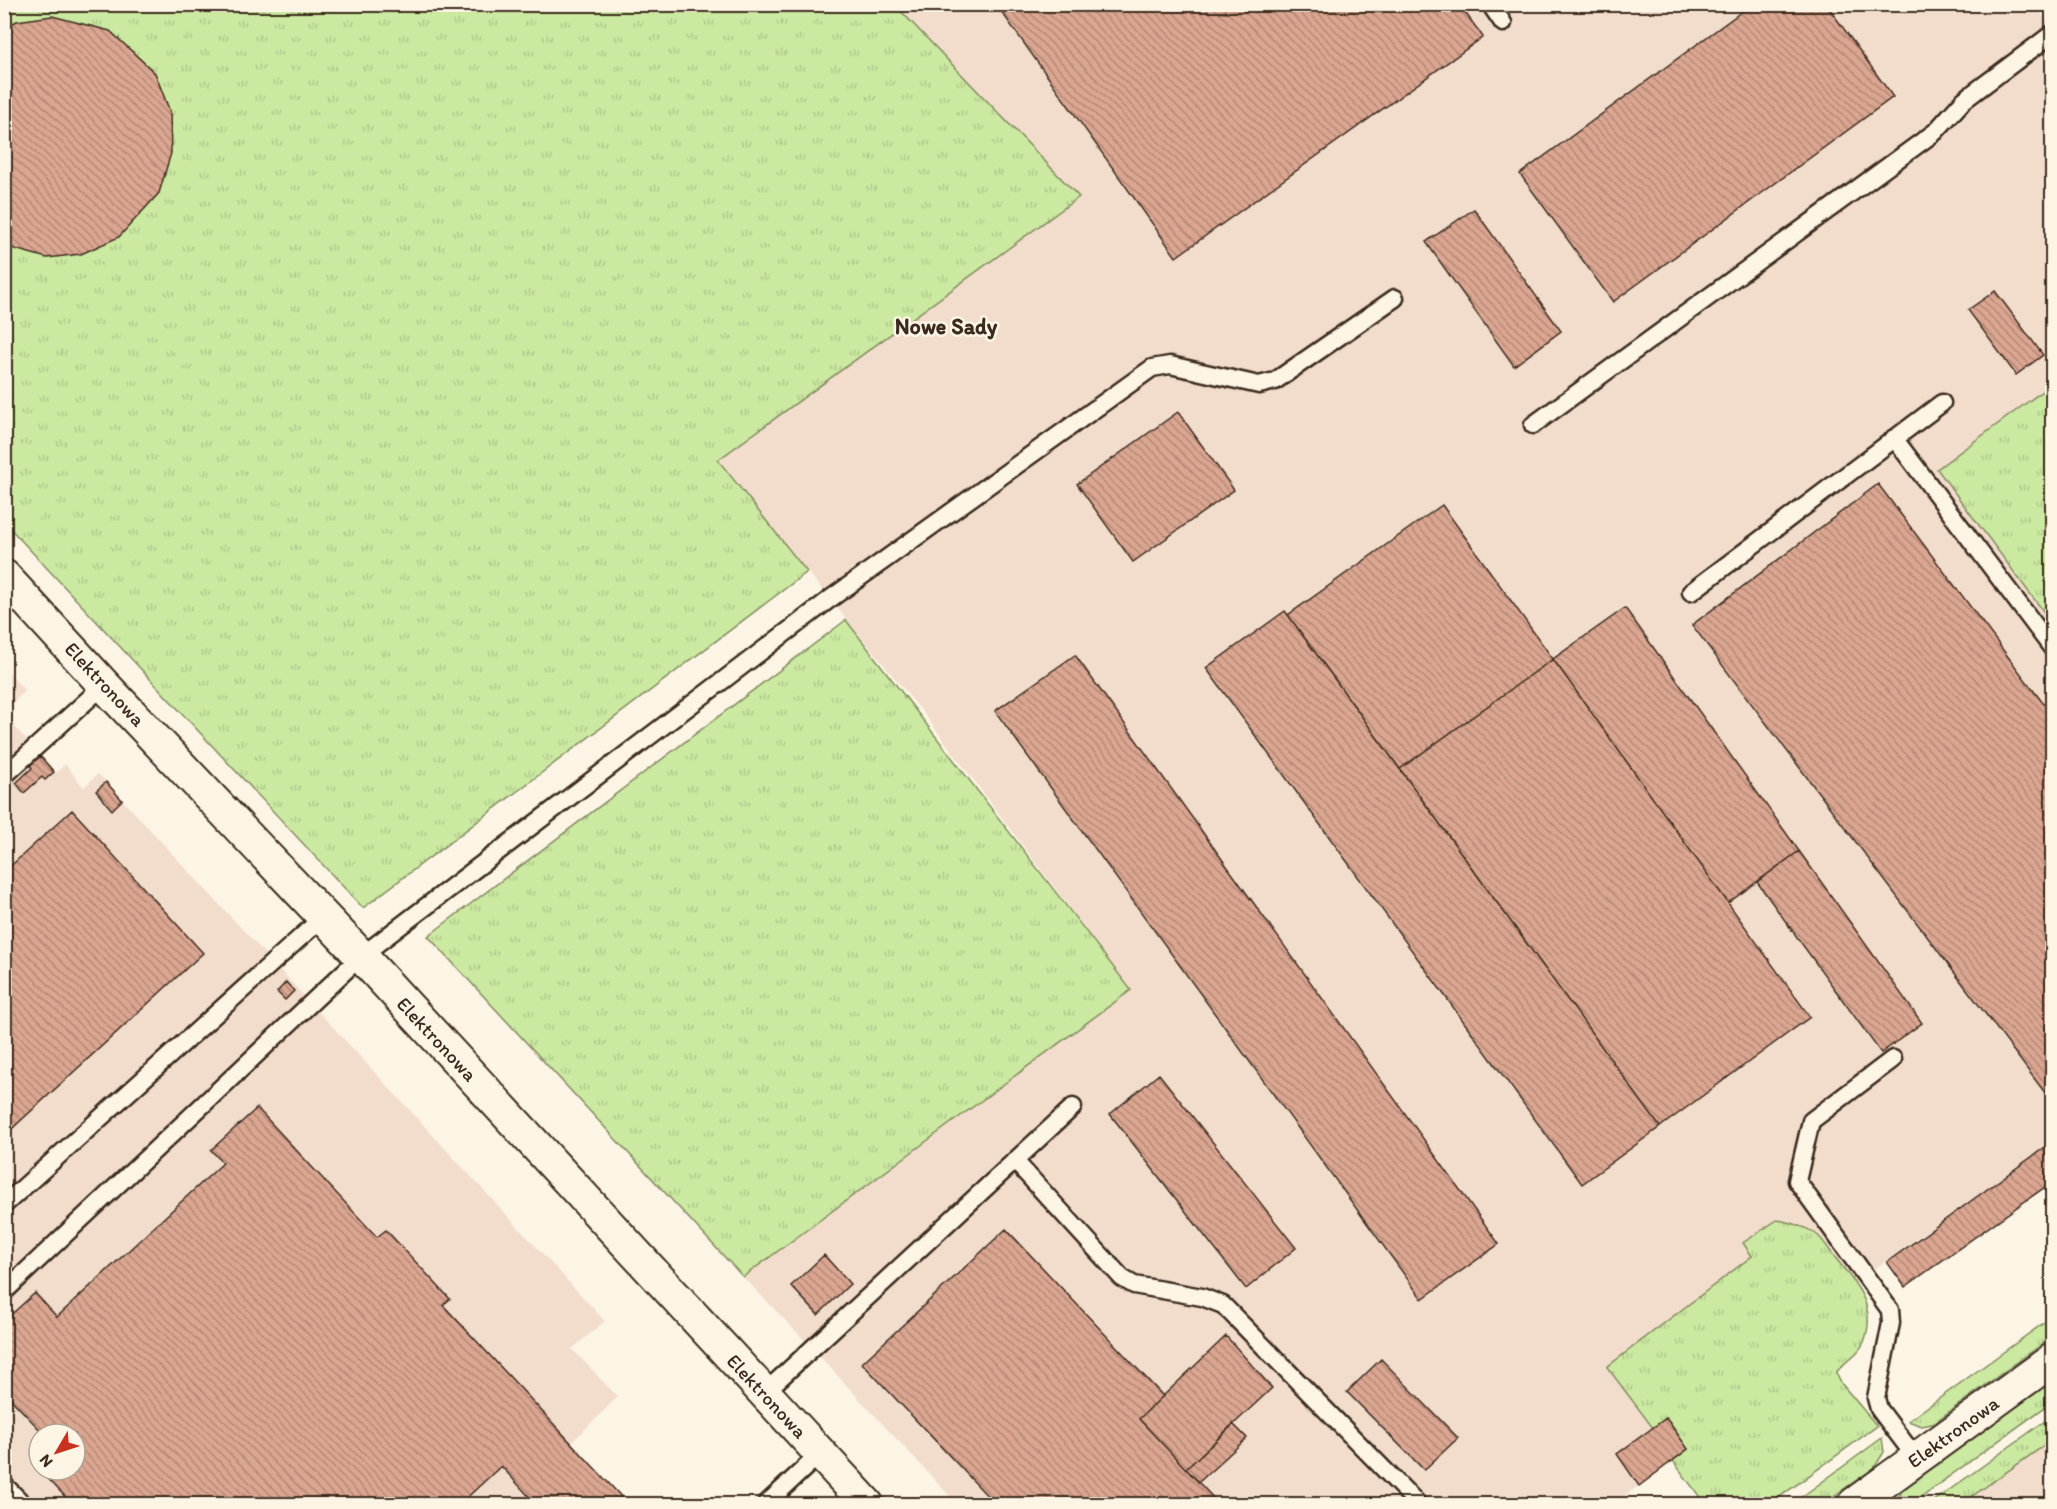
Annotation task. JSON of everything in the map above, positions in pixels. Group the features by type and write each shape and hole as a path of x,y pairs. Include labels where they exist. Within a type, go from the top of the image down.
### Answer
{"street":[{"name":"Elektronowa","path":"4,576 361,956 867,1504"},
{"name":"Elektronowa","path":"1854,1504 2052,1360"}],"lane":[{"path":"1490,4 1503,23"},
{"path":"1533,425 1935,132 1964,100 2052,33"},
{"path":"4,1292 361,956 830,599 1152,368 1170,365 1259,385 1275,381 1395,298"},
{"path":"1691,592 1942,403"},
{"path":"1894,438 2052,648"},
{"path":"4,776 104,685"},
{"path":"4,1205 323,916"},
{"path":"1893,1059 1811,1121 1797,1181 1890,1310 1891,1323 1876,1398 1879,1409 1916,1458"},
{"path":"764,1393 1073,1107"},
{"path":"1015,1161 1122,1278 1134,1285 1203,1297 1223,1305 1418,1504"},
{"path":"765,1504 820,1453"},
{"path":"4,1485 23,1504"}],"shaded area":[{"path":"895,5 2036,5 2052,29 2052,384 1937,469 2052,623 2052,1151 2048,1145 1666,1418 1688,1449 1614,1504 957,1504 743,1277 1131,990 924,714 717,461 1079,197"},
{"path":"5,668 25,691 5,710"},
{"path":"4,715 56,773 65,764 84,787 98,774 106,782 605,1321 572,1349 618,1397 571,1443 628,1504 5,1504"},
{"path":"2052,1440 2052,1504 1961,1504"}],"green space":[{"path":"5,5 895,5 1079,197 718,460 807,572 363,908 5,523"},
{"path":"2052,384 2052,623 1937,469"},
{"path":"846,620 1131,990 743,1277 428,936"},
{"path":"1777,1220 1803,1227 1819,1236 1862,1295 1868,1317 1868,1329 1864,1342 1859,1351 1836,1373 1841,1383 1877,1426 1770,1504 1705,1504 1673,1461 1688,1449 1666,1418 1653,1428 1607,1367 1752,1256 1743,1243"},
{"path":"2052,1317 2052,1337 1932,1424 1922,1426 1908,1421"},
{"path":"2052,1379 2052,1402 1911,1504 1894,1504 1905,1486"},
{"path":"2052,1416 2052,1440 1961,1504 1930,1504"},
{"path":"1882,1438 1884,1452 1874,1468 1822,1504 1792,1504"}],"building":[{"path":"996,4 1459,4 1483,37 1176,257"},
{"path":"1752,4 1826,4 1893,97 1613,302 1520,174"},
{"path":"52,16 110,31 155,73 170,112 171,153 159,193 119,237 81,254 47,258 4,246 4,27 17,21"},
{"path":"1474,209 1561,331 1514,366 1426,242"},
{"path":"1995,291 2043,355 2016,375 1968,310"},
{"path":"1178,412 1234,490 1133,562 1077,484"},
{"path":"1878,484 2052,715 2052,1102 1692,625"},
{"path":"1442,505 1553,659 1400,769 1288,615"},
{"path":"1625,608 1799,851 1728,903 1553,659"},
{"path":"1285,611 1660,1127 1582,1184 1206,668"},
{"path":"1075,655 1499,1244 1422,1299 995,711"},
{"path":"1553,659 1810,1017 1660,1127 1400,769"},
{"path":"40,756 54,772 45,780 42,777 24,793 16,783 32,768 30,765"},
{"path":"106,782 122,800 112,810 96,791"},
{"path":"72,810 203,953 4,1136 4,872"},
{"path":"1799,851 1922,1023 1881,1053 1757,882"},
{"path":"286,982 294,991 285,1000 277,992"},
{"path":"1159,1074 1296,1248 1246,1289 1110,1114"},
{"path":"257,1108 377,1237 386,1230 450,1299 443,1305 628,1504 536,1504 501,1466 460,1504 72,1504 51,1482 87,1482 87,1422 33,1422 4,1392 4,1321 35,1293 57,1317 223,1163 211,1150"},
{"path":"2048,1145 2052,1151 2052,1182 1905,1287 1887,1262"},
{"path":"1006,1229 1163,1396 1139,1419 1219,1504 995,1504 862,1363"},
{"path":"824,1255 850,1284 818,1315 791,1286"},
{"path":"1226,1336 1272,1388 1186,1469 1139,1419"},
{"path":"1381,1359 1458,1438 1424,1470 1347,1392"},
{"path":"1666,1418 1688,1449 1639,1486 1617,1454"},
{"path":"1233,1424 1247,1438 1199,1482 1186,1469"}],"district":[{"name":"Nowe Sady","path":"946,326"}]}
